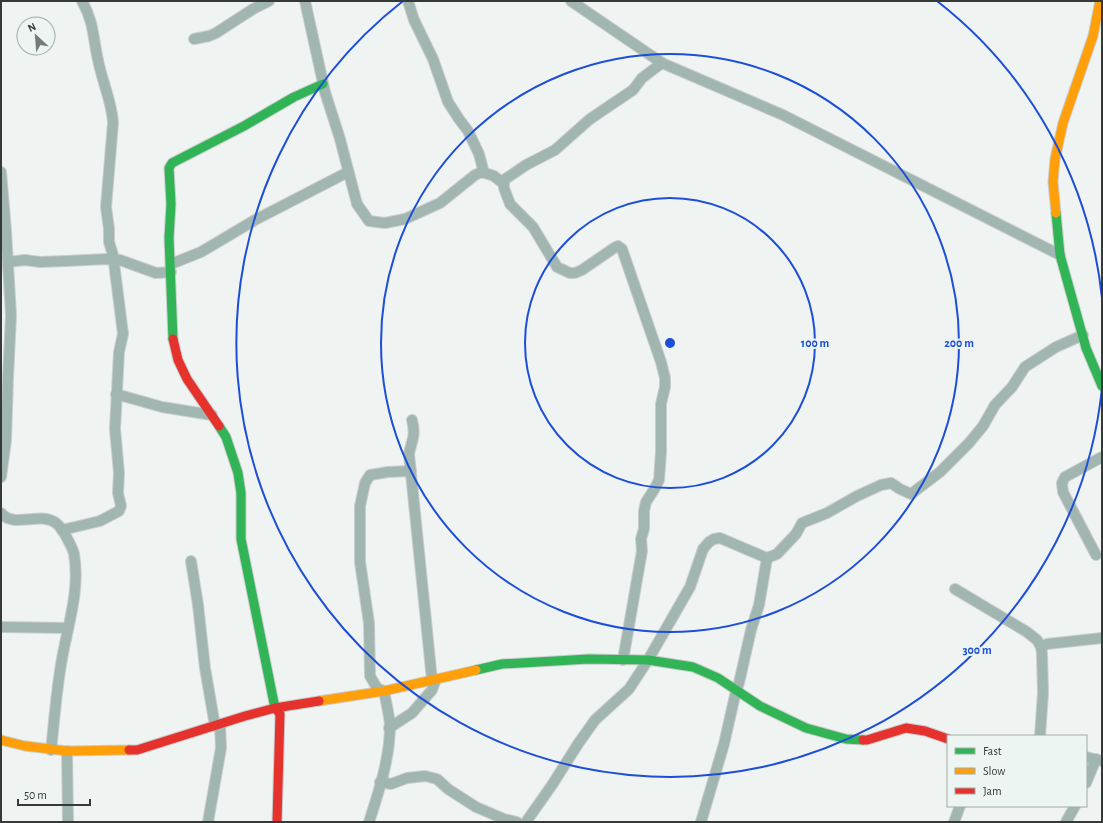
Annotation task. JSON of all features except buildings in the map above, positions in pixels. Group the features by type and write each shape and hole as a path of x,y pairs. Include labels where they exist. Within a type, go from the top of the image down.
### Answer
{"street":[{"path":"62,530 100,521 119,511 121,506 118,493 119,473 115,429 119,352 123,334 113,255 109,242 106,207 113,112 98,60 93,27 87,8 82,1"},
{"path":"194,39 216,33 253,9 269,1"},
{"path":"305,1 323,84 356,204 369,221 385,223 405,219 440,203 475,175 484,173 494,176 504,184"},
{"path":"408,1 414,20 433,59 448,102 458,119 468,131 479,154 484,173"},
{"path":"571,1 662,63 783,115 1060,255"},
{"path":"1100,1 1093,36 1063,123 1055,159 1053,182 1060,255 1086,348 1102,386"},
{"path":"623,660 642,550 641,539 644,529 644,510 646,502 659,480 661,452 661,404 665,378 661,362 622,248 618,246 614,248 582,270 575,273 564,271 557,267 533,227 510,204 504,188 504,180 556,150 590,120 633,90 642,78 662,63"},
{"path":"277,822 280,714 275,708 244,557 241,493 238,473 226,438 188,379 178,360 172,335 169,238 171,204 169,168 172,163 244,126 294,97 323,84"},
{"path":"1,172 11,315 6,440 1,477"},
{"path":"8,262 25,260 46,262 113,259 120,260 156,273 171,268 255,220 348,172"},
{"path":"526,822 595,720 629,689 648,660 690,587 703,549 709,542 720,538 767,558 777,554 796,534 802,523 827,513 857,496 881,485 891,483 911,494 940,472 969,443 983,426 995,405 1012,387 1025,367 1056,347 1083,335"},
{"path":"116,394 193,413 212,415"},
{"path":"389,728 412,713 432,690 434,680 409,454 413,443 414,429 412,420"},
{"path":"1096,555 1064,492 1062,483 1065,477 1102,457"},
{"path":"384,691 377,688 370,676 369,623 360,562 360,506 365,483 370,476 388,472 411,471"},
{"path":"1,513 3,516 14,520 45,519 56,522 74,553 76,578 72,609 60,671 51,750"},
{"path":"701,822 724,744 736,691 740,684 748,642 759,605 767,558"},
{"path":"190,561 198,605 205,668 218,725 221,748 208,822"},
{"path":"955,589 1027,632 1036,640 1042,654 1043,694 1040,735"},
{"path":"1,627 68,628"},
{"path":"1040,647 1047,644 1102,638"},
{"path":"1,740 25,746 67,752 137,750 275,708 384,691 502,664 589,659 648,660 693,667 718,678 760,706 806,728 846,739 867,740 906,728 925,731 947,739"},
{"path":"369,822 388,745 389,728 384,691"},
{"path":"67,752 68,822"},
{"path":"1087,780 1095,759"},
{"path":"380,782 391,784 407,778 425,776 437,779 448,789 476,807 504,820 516,822"},
{"path":"954,822 960,807"},
{"path":"1066,822 1074,807"}],"traffic: fast":[{"path":"173,339 169,238 171,204 169,168 172,163 244,126 294,97 323,84"},
{"path":"1056,213 1060,255 1086,348 1102,386"},
{"path":"219,426 226,437 238,473 241,493 241,539 275,708 277,710"},
{"path":"476,670 502,664 589,659 648,660 693,667 718,678 760,706 806,728 846,739 863,740"}],"traffic: slow":[{"path":"1056,213 1053,182 1055,159 1063,123 1093,36 1100,1"},
{"path":"319,701 384,691 476,670"},
{"path":"1,740 25,746 67,751 129,750"}],"traffic: jam":[{"path":"173,339 178,360 187,379 219,426"},
{"path":"129,750 137,750 275,708 319,701"},
{"path":"277,710 280,714 277,822"},
{"path":"863,740 906,728 925,731 947,739"}]}
